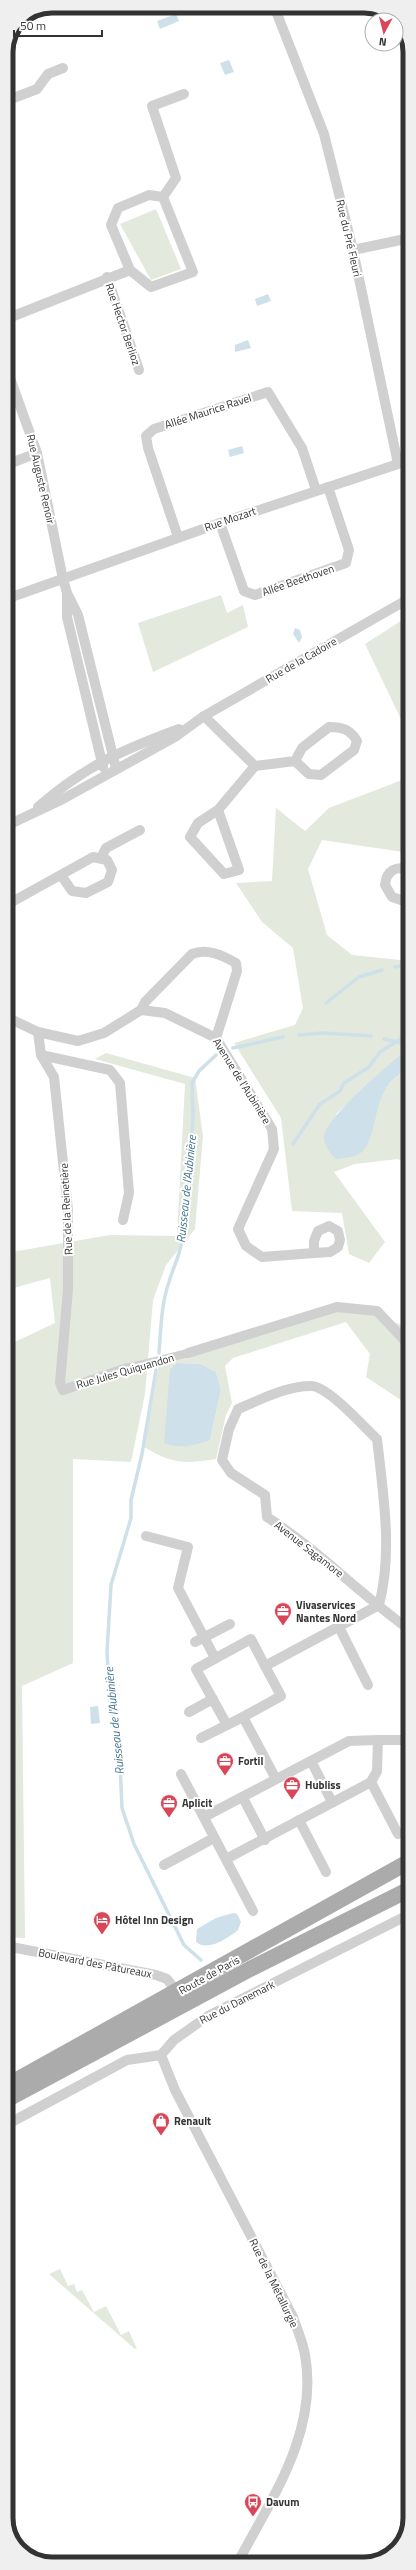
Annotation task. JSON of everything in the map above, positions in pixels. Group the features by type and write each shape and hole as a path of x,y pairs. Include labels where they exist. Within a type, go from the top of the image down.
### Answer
{"main road":[{"name":"Route de Paris","path":"13,2082 403,1865"},
{"name":"Route de Paris","path":"13,2096 250,1969 403,1892"}],"street":[{"name":"Rue du Pré Fleuri","path":"277,13 324,134 352,250 398,464"},
{"path":"13,98 37,88 48,74 63,68"},
{"path":"163,197 176,178 152,106 184,94"},
{"path":"149,195 163,197 193,272 151,287 130,270 111,225 118,208 149,195"},
{"path":"352,250 403,239"},
{"name":"Rue Hector Berlioz","path":"13,316 107,277 130,270"},
{"name":"Rue Hector Berlioz","path":"107,277 139,370"},
{"name":"Rue Auguste Renoir","path":"13,386 37,453 63,579 67,593 78,615 116,768"},
{"name":"Allée Maurice Ravel","path":"178,537 148,448 146,436 154,429 268,392 302,448 316,490"},
{"path":"13,462 37,453"},
{"path":"398,464 403,463"},
{"name":"Rue Mozart","path":"13,597 220,522 398,464"},
{"name":"Allée Beethoven","path":"220,522 244,591 255,595 346,563 349,550 328,487"},
{"name":"Rue Auguste Renoir","path":"67,593 67,617 87,705 105,774"},
{"name":"Rue de la Cadoire","path":"13,822 63,799 105,774 175,737 204,716 403,602"},
{"path":"80,674 92,670"},
{"path":"87,705 100,702"},
{"path":"204,716 255,766"},
{"name":"Rue de la Cadoire","path":"29,814 75,776 101,761 193,723"},
{"path":"329,727 343,727 354,735 357,741 354,750 321,775 309,774 295,761 302,748 329,727"},
{"path":"218,810 239,870 224,874 190,837 198,823 218,810 255,766 295,761"},
{"path":"101,858 106,848 140,830"},
{"path":"13,903 61,875 93,857 107,860 112,870 108,882 86,893 72,891 61,875"},
{"path":"403,868 395,869 387,875 384,885 392,897 403,899"},
{"path":"13,1020 38,1032 67,1040 89,1039 141,1010 145,1002 192,954 200,951 208,952 236,963 236,971 216,1038"},
{"name":"Avenue de l'Aubinière","path":"141,1010 165,1013 216,1038 272,1129 274,1149 238,1229 246,1246 262,1257 314,1253"},
{"name":"Rue de la Reinetière","path":"38,1032 41,1055 54,1077 68,1210 68,1289 60,1383 63,1390"},
{"path":"41,1055 110,1070 120,1084 129,1193 123,1220"},
{"path":"188,1353 337,1307 377,1311 403,1339"},
{"name":"Rue Jules Quiquandon","path":"63,1390 127,1368 188,1353"},
{"name":"Avenue Sagamore","path":"379,1605 386,1572 383,1496 377,1439 327,1392 312,1386 277,1393 238,1409 229,1428 222,1460 231,1472 265,1495 267,1517 403,1624"},
{"path":"146,1536 188,1547 178,1588 200,1640 215,1658"},
{"path":"265,1666 379,1605"},
{"path":"200,1640 230,1624"},
{"path":"339,1627 368,1685"},
{"path":"201,1738 243,1717 280,1696 251,1639 196,1668 226,1725"},
{"path":"189,1712 213,1699"},
{"path":"243,1717 276,1779"},
{"path":"226,1859 265,1840 299,1820 371,1782 377,1771 378,1740"},
{"path":"204,1817 350,1741 403,1740"},
{"path":"311,1761 332,1802"},
{"path":"181,1774 253,1911"},
{"path":"371,1782 398,1834"},
{"path":"243,1798 265,1840"},
{"path":"299,1820 326,1872"},
{"path":"164,1865 214,1838"},
{"name":"Rue du Danemark","path":"161,2056 174,2040 208,2016 403,1918"},
{"name":"Boulevard des Pâtureaux","path":"13,1947 156,1975 166,1979 177,1992"},
{"path":"13,2122 127,2060 161,2056"},
{"name":"Rue de la Métallurgie","path":"161,2056 175,2090 293,2317 305,2355 306,2399 302,2429 293,2456 241,2557"}],"shaded area":[{"path":"176,14 179,21 160,29 157,21"},
{"path":"229,60 234,72 225,75 220,63"},
{"path":"156,209 181,269 151,280 120,224"},
{"path":"268,294 271,301 257,306 255,299"},
{"path":"248,340 251,348 235,352 235,345"},
{"path":"242,446 244,453 230,457 228,450"},
{"path":"221,595 227,613 243,605 248,627 153,672 138,623"},
{"path":"403,620 403,723 365,644"},
{"path":"295,628 300,630 302,637 299,643 293,634"},
{"path":"403,776 403,852 322,840 308,869 327,935 352,955 403,960 403,1053 336,1114 369,1142 380,1099 392,1081 403,1074 403,1162 398,1159 355,1164 334,1172 385,1242 369,1263 349,1254 342,1213 292,1211 281,1118 234,1043 295,1025 303,1008 293,948 262,922 236,883 272,881 276,808 305,831 329,808 402,780"},
{"path":"106,1053 195,1078 203,1136 195,1229 166,1265 153,1300 145,1394 131,1462 73,1459 73,1663 22,1686 25,1938 13,1937 13,1343 55,1323 50,1278 13,1288 13,1252 110,1235 177,1236 185,1084 95,1059"},
{"path":"403,1053 403,1074 396,1077 387,1087 381,1100 370,1139 365,1149 355,1156 336,1159 325,1144 324,1138 327,1129 346,1105"},
{"path":"337,1311 376,1314 403,1326 403,1401 366,1377 370,1354 346,1322 233,1358 225,1366 232,1403 226,1415 216,1459 194,1462 171,1460 144,1447 159,1363","holes":["177,1363 201,1364 216,1372 221,1390 210,1440"]},
{"path":"177,1363 201,1364 216,1372 221,1390 210,1440 187,1446 176,1446 164,1443 170,1369"},
{"path":"98,1706 100,1723 91,1724 90,1707"},
{"path":"233,1913 237,1914 241,1922 238,1930 229,1937 212,1945 201,1945 196,1942 197,1929 216,1918"},
{"path":"60,2269 68,2286 74,2284 77,2292 82,2290 94,2312 106,2306 121,2335 129,2331 137,2349 135,2349 49,2274"}],"waterway":[{"path":"395,967 403,965"},
{"path":"326,1003 359,977 382,970"},
{"name":"Ruisseau de l'Aubinière","path":"299,1035 323,1033 371,1036"},
{"path":"293,1144 320,1104 340,1091 344,1083 369,1067 380,1052 403,1036"},
{"name":"Ruisseau de l'Aubinière","path":"233,1048 283,1037"},
{"name":"Ruisseau de l'Aubinière","path":"384,1039 403,1043"},
{"name":"Ruisseau de l'Aubinière","path":"159,1353 164,1299 180,1251 182,1240 193,1120 192,1083 199,1071 216,1055"},
{"name":"Ruisseau de l'Aubinière","path":"156,1370 142,1454 131,1500 131,1518 111,1585 107,1652 110,1701 119,1742 122,1808 134,1844 184,1945 201,1960"}],"place":[{"name":"Vivaservices Nantes Nord","path":"283,1626"},
{"name":"Fortil","path":"225,1776"},
{"name":"Hubliss","path":"292,1800"},
{"name":"Aplicit","path":"169,1818"},
{"name":"Hôtel Inn Design","path":"102,1935"},
{"name":"Renault","path":"161,2136"},
{"name":"Davum","path":"253,2517"}]}
